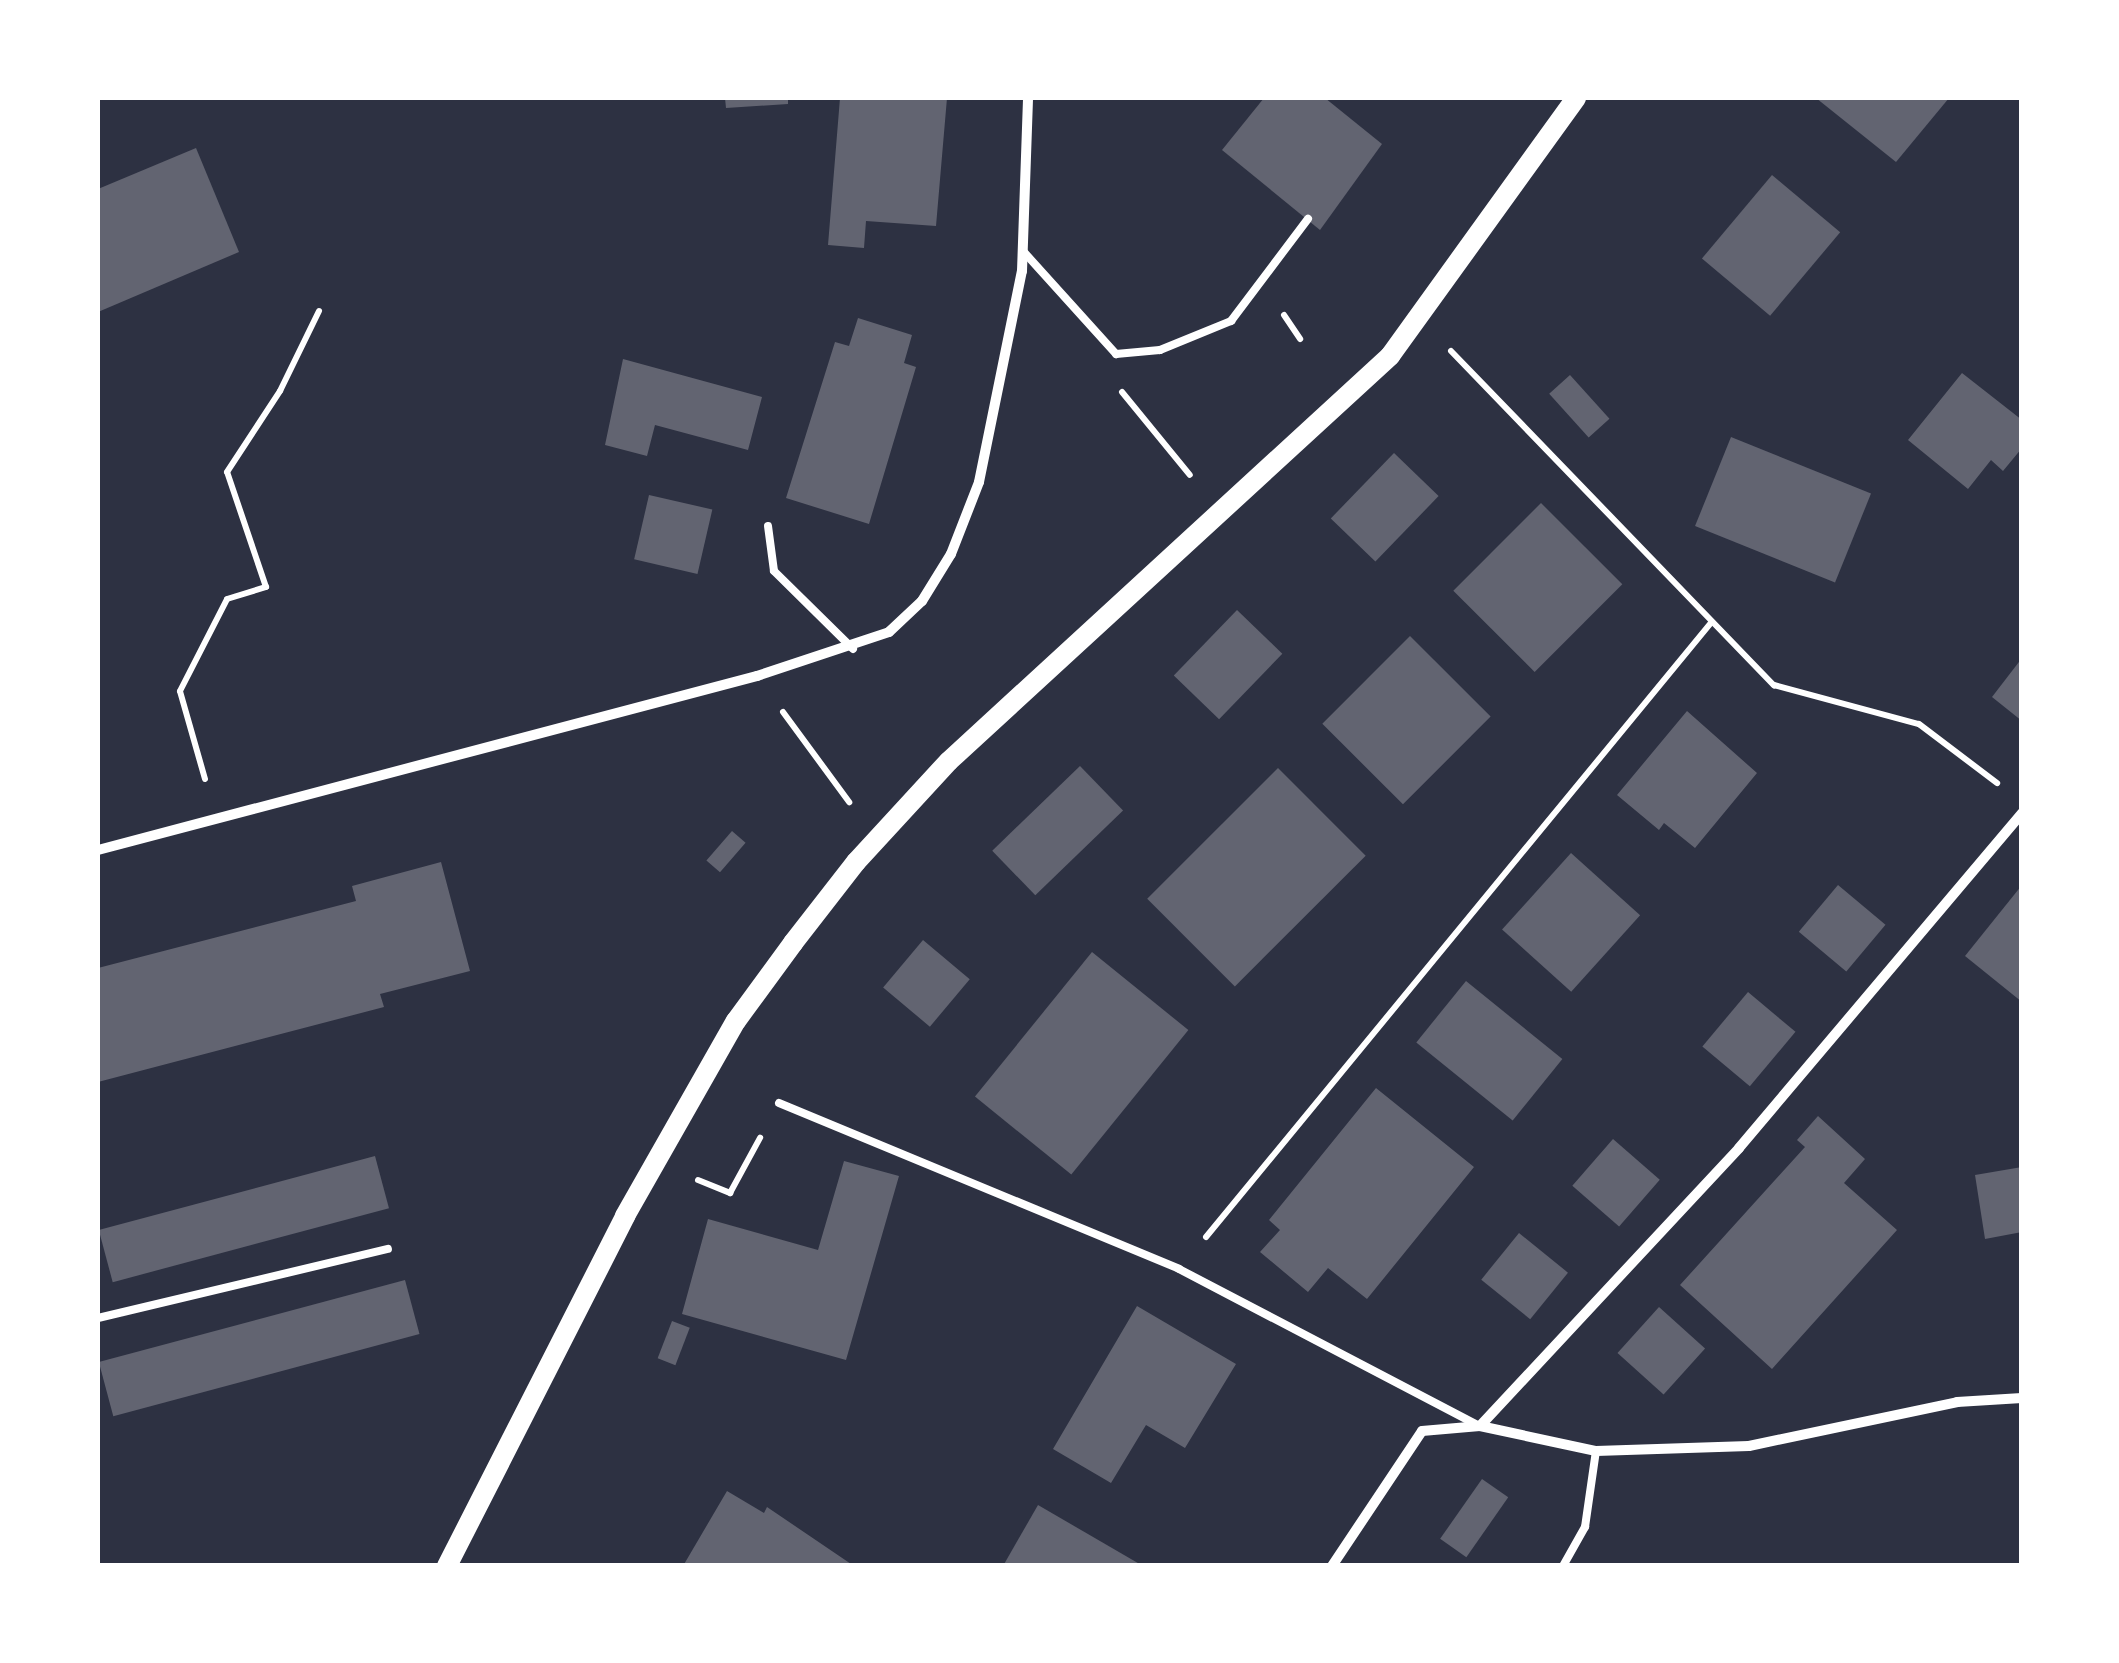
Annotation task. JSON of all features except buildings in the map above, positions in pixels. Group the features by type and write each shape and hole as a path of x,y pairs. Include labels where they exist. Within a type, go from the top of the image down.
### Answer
{"main road":[{"path":"447,1566 655,1163 736,1021 876,840 1051,663 1309,435 1421,321 1576,98"}],"street":[{"path":"98,850 757,676 853,649 889,632 922,601 951,554 978,482 1023,251 1028,98"},
{"path":"1480,1426 1739,1148 2022,813"},
{"path":"1332,1566 1422,1432 1480,1426 1596,1451 1749,1446 1957,1402 2022,1398"}],"lane":[{"path":"1023,251 1116,354 1160,350 1231,321 1308,220"},
{"path":"768,526 774,571 853,649"},
{"path":"779,1102 1179,1269 1480,1426"},
{"path":"98,1318 388,1249"},
{"path":"1563,1566 1584,1527 1596,1451"}],"path":[{"path":"217,818 180,691 227,599 266,586 227,472 280,391 318,311"},
{"path":"1421,321 1710,624 1774,685 1919,724 2007,791"},
{"path":"1142,416 1155,432"},
{"path":"1179,1269 1710,624"},
{"path":"757,676 876,840"},
{"path":"655,1163 730,1193 779,1102"}]}
